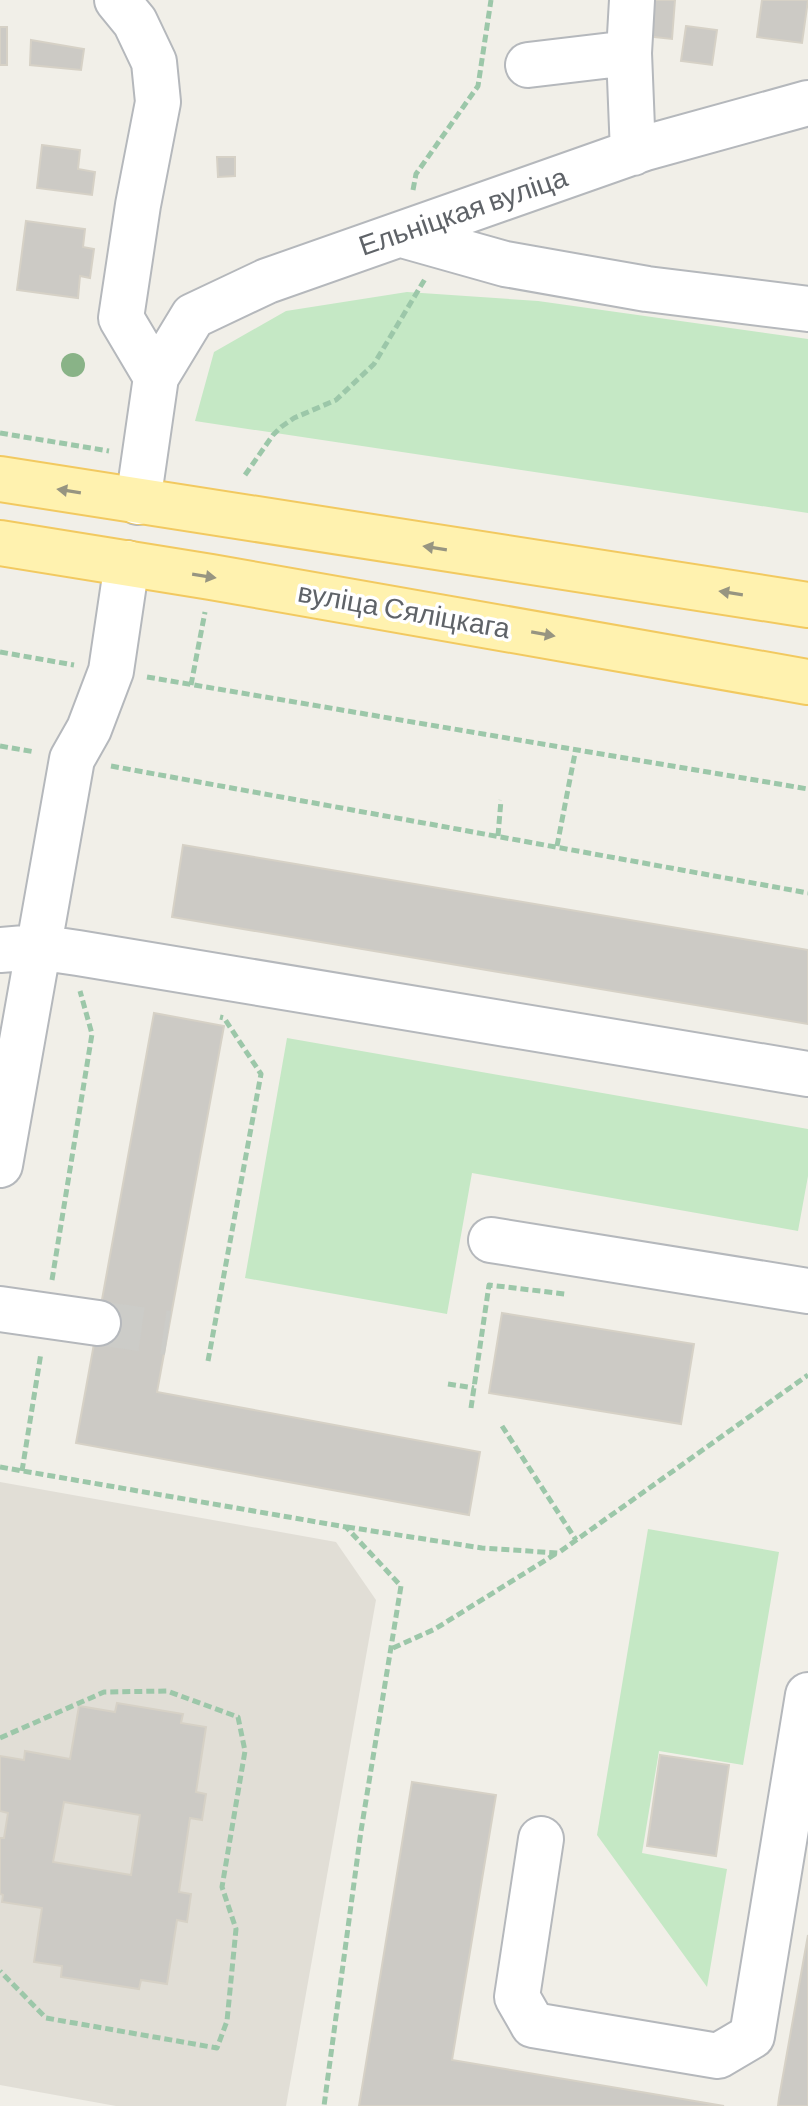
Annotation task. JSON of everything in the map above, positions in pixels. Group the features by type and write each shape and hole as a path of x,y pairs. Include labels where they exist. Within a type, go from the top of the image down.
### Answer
{"main road":[{"path":"0,479 808,605"},
{"path":"127,563 138,502"},
{"name":"вуліца Сяліцкага","path":"0,543 808,682"}],"street":[{"path":"632,0 629,53 633,153"},
{"path":"126,11 154,62 158,102 121,318 156,377"},
{"path":"528,65 629,53"},
{"name":"Ельніцкая вуліца","path":"193,316 302,267 402,235 524,189 633,153 808,103"},
{"path":"402,235 505,264 647,289 808,309"},
{"path":"121,318 193,316"},
{"path":"138,502 156,377 193,316"},
{"path":"0,1165 18,949 72,759 89,729 111,671 127,563"},
{"path":"18,949 808,1074"},
{"path":"491,1240 808,1291"},
{"path":"0,1309 98,1323"},
{"path":"541,1839 517,1997 533,2025 718,2056 752,2036 808,1695"}],"path":[{"path":"402,235 416,174 478,86 491,0"},
{"path":"245,475 281,427 336,400 374,364 444,247"},
{"path":"191,685 206,607"},
{"path":"0,652 808,789"},
{"path":"0,746 808,893"},
{"path":"557,846 576,748"},
{"path":"498,836 501,800"},
{"path":"22,1471 92,1034 81,993 95,996"},
{"path":"208,1361 261,1074 224,1018 209,1015"},
{"path":"471,1408 489,1285 580,1296"},
{"path":"392,1649 435,1629 558,1553 808,1375"},
{"path":"448,1384 474,1388"},
{"path":"502,1426 576,1540"},
{"path":"0,1467 482,1548 558,1553"},
{"path":"324,2106 361,1831 401,1586 346,1527"},
{"path":"0,1738 104,1692 167,1691 238,1717 245,1751 222,1887 236,1929 227,2021 217,2048 46,2018 0,1971"}],"shaded area":[{"path":"0,1482 336,1542 376,1600 286,2106 116,2106 0,2085"}],"green space":[{"path":"407,292 538,301 808,339 808,513 195,421 214,352 286,311"},
{"path":"287,1038 808,1129 808,1176 798,1231 472,1173 447,1314 245,1278"},
{"path":"648,1529 779,1552 743,1765 659,1751 642,1853 727,1869 707,1987 597,1835"}],"building":[{"path":"642,0 675,0 672,39 636,35"},
{"path":"762,0 808,0 802,43 757,37"},
{"path":"686,26 717,30 712,65 681,61"},
{"path":"0,27 7,27 7,65 0,65"},
{"path":"31,40 84,49 81,70 30,65"},
{"path":"42,145 80,150 78,169 95,172 92,195 37,188"},
{"path":"217,157 235,157 235,176 218,177"},
{"path":"26,221 85,229 83,247 94,249 90,278 80,276 78,298 17,290"},
{"path":"183,845 808,950 808,1024 172,917"},
{"path":"154,1013 224,1026 157,1392 480,1452 469,1515 76,1443"},
{"path":"502,1313 694,1344 681,1424 489,1393"},
{"path":"117,1703 183,1714 181,1723 206,1727 196,1792 206,1794 202,1820 190,1818 179,1892 191,1894 187,1922 177,1920 167,1984 141,1980 139,1989 61,1977 62,1966 34,1962 42,1908 2,1902 3,1895 0,1894 0,1838 4,1838 8,1813 0,1811 0,1756 24,1760 25,1751 70,1759 79,1706 115,1712","holes":["64,1802 140,1815 131,1875 53,1862"]},
{"path":"660,1755 729,1765 716,1856 647,1846"},
{"path":"412,1782 496,1795 452,2060 724,2106 359,2106"},
{"path":"808,1935 808,2106 778,2106 779,2098"}],"tunnel":[{"path":"98,1323 168,1333"}]}
